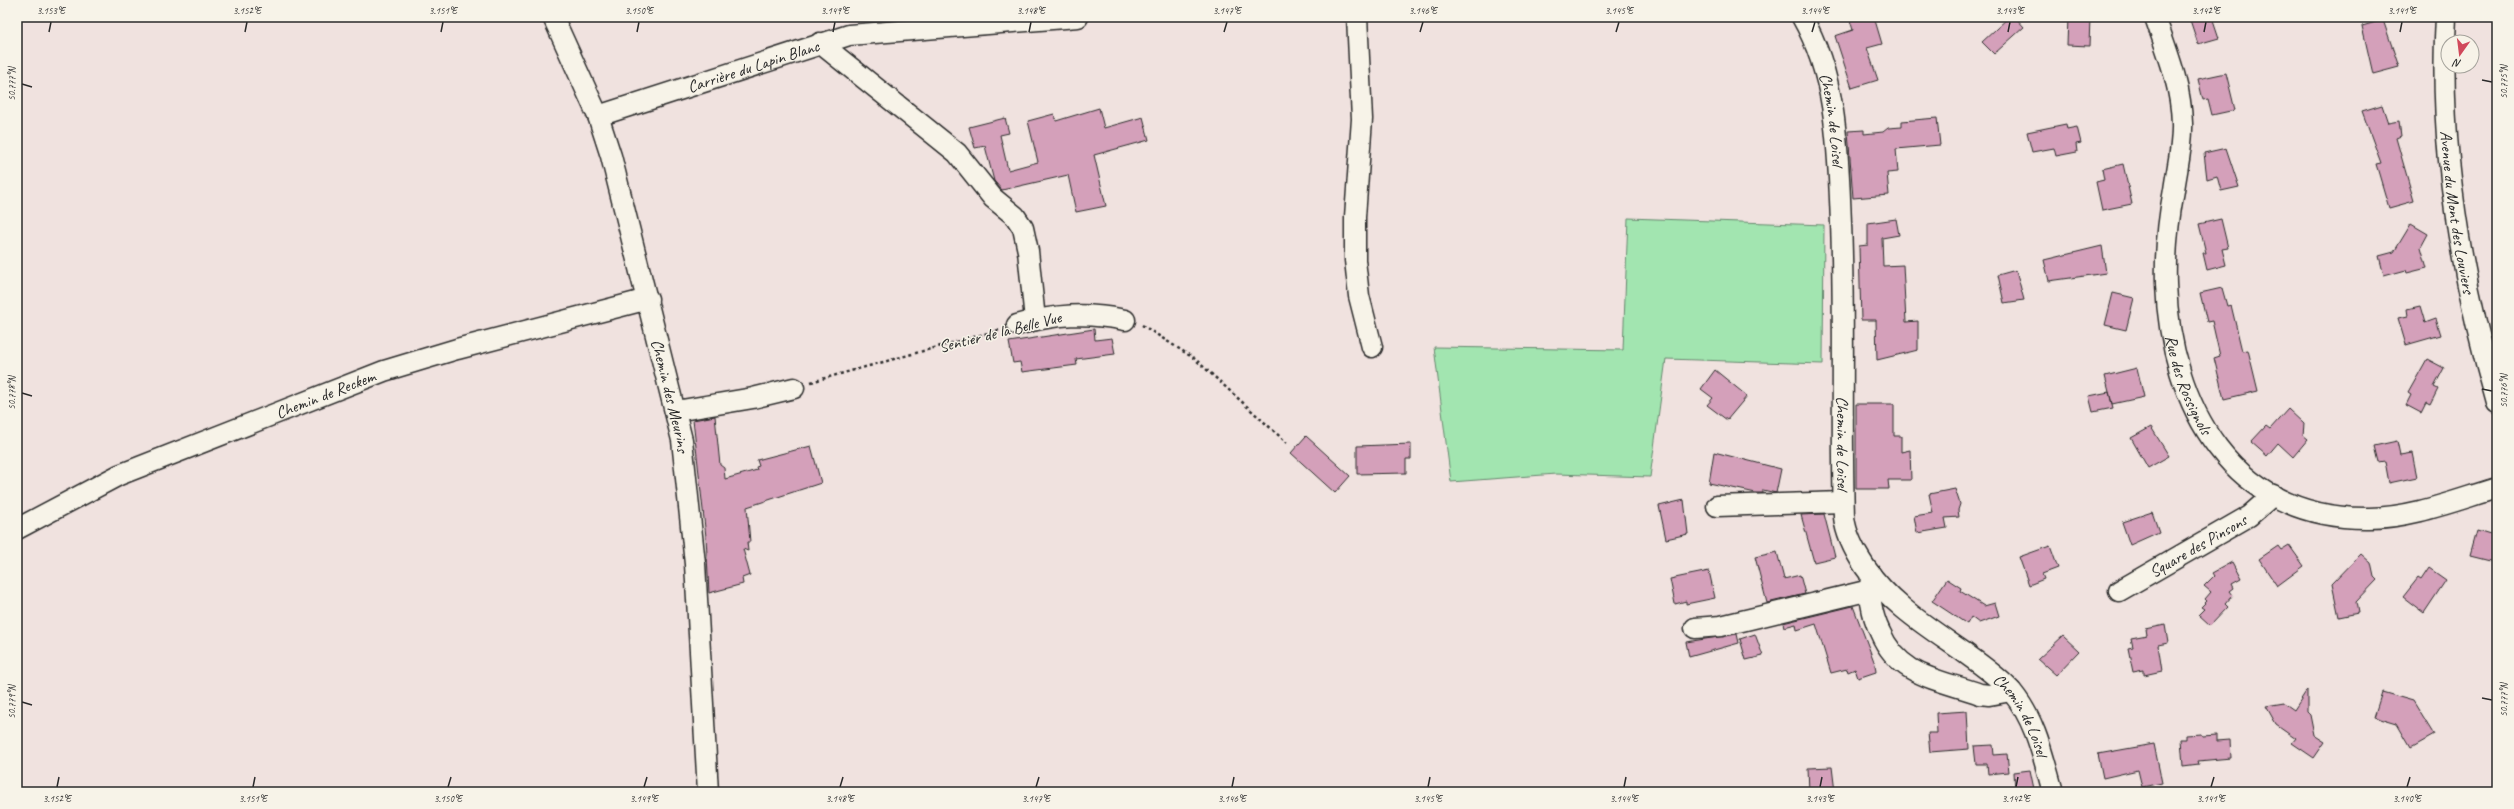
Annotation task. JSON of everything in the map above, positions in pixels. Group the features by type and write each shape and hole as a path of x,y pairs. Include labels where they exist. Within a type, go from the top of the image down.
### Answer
{"street":[{"name":"Chemin des Meurins","path":"553,17 598,116 614,167 676,411 687,471 692,517 708,792"},
{"name":"Carrière du Lapin Blanc","path":"598,116 655,99 820,43 864,34 1078,17"},
{"path":"1357,17 1362,125 1355,217 1355,260 1359,296 1372,347"},
{"name":"Chemin de Loisel","path":"1802,17 1815,42 1825,73 1836,133 1844,311 1843,502 1848,535 1870,583 1895,603 1988,670 2011,691 2022,706 2034,728 2053,792"},
{"name":"Rue des Rossignols","path":"2155,17 2177,81 2183,124 2167,234 2167,304 2176,355 2190,402 2211,441 2240,472 2273,495 2302,508 2327,514 2370,518 2400,516 2497,488"},
{"name":"Avenue du Mont des Louviers","path":"2446,17 2444,101 2453,202 2465,273 2497,403"},
{"path":"820,43 957,153 993,198 1015,216 1023,228 1028,251 1026,322"},
{"name":"Chemin de Reckem","path":"17,529 119,475 384,371 450,350 648,299"},
{"name":"Sentier de la Belle Vue","path":"1026,322 1052,316 1079,314 1104,315 1125,320"},
{"path":"676,411 753,398 794,388"},
{"name":"Square des Pinsons","path":"2119,591 2249,516 2273,495"},
{"path":"1717,506 1843,502"},
{"path":"1695,628 1721,626 1870,583 1874,620 1886,646 1899,662 1915,671 1980,694 1988,695 2011,691"}],"path":[{"path":"1125,320 1141,324 1195,359 1287,443"},
{"name":"Sentier de la Belle Vue","path":"794,388 823,378 1026,322"}],"green space":[{"path":"1628,218 1824,225 1823,364 1666,359 1650,477 1556,474 1451,482 1434,347 1623,350"}],"building":[{"path":"1849,17 1874,17 1882,44 1867,48 1878,80 1852,88 1835,36 1853,30"},
{"path":"2009,17 2015,17 2024,27 1994,54 1982,42"},
{"path":"2068,17 2090,17 2089,46 2067,45"},
{"path":"2189,17 2212,17 2219,38 2198,44"},
{"path":"2383,20 2399,67 2373,74 2362,26"},
{"path":"2226,73 2235,110 2212,115 2208,99 2203,100 2198,79"},
{"path":"2382,105 2388,123 2399,121 2401,136 2396,138 2414,201 2389,208 2376,164 2381,163 2362,111"},
{"path":"1099,108 1104,128 1143,117 1149,140 1094,155 1106,206 1076,212 1068,175 1002,190 994,181 985,146 975,148 969,127 1005,118 1009,133 1000,135 1008,170 1038,162 1028,121 1054,114 1056,121"},
{"path":"1937,118 1940,145 1896,149 1898,172 1887,173 1889,195 1853,198 1848,131 1864,130 1864,134 1883,132 1888,128 1902,127 1902,121"},
{"path":"2066,124 2067,129 2077,127 2081,143 2076,144 2077,152 2056,156 2054,148 2032,152 2027,132"},
{"path":"2226,148 2239,187 2221,191 2217,176 2207,179 2204,153"},
{"path":"2123,164 2132,204 2102,210 2096,182 2104,180 2102,169"},
{"path":"1896,219 1899,235 1882,238 1883,266 1903,265 1906,322 1918,321 1918,350 1877,360 1876,320 1861,320 1859,246 1868,245 1868,223"},
{"path":"2221,219 2228,248 2222,249 2226,265 2207,270 2203,253 2206,253 2199,224"},
{"path":"2411,224 2428,234 2421,247 2427,268 2407,273 2406,270 2384,276 2379,256 2394,252"},
{"path":"2102,246 2106,273 2049,281 2044,260"},
{"path":"2016,270 2024,300 2004,303 1998,275"},
{"path":"2222,288 2227,306 2231,305 2242,351 2248,350 2258,391 2224,399 2214,358 2220,356 2212,321 2207,322 2200,293"},
{"path":"2113,293 2134,298 2126,330 2105,325"},
{"path":"2420,306 2425,323 2436,319 2441,335 2406,345 2398,318 2408,316 2407,309"},
{"path":"1094,329 1095,340 1112,338 1115,354 1076,359 1077,365 1022,372 1020,362 1013,363 1009,342"},
{"path":"2427,359 2444,368 2434,387 2438,389 2430,405 2426,403 2421,413 2406,405 2411,395 2408,393"},
{"path":"2137,368 2144,397 2112,404 2105,376"},
{"path":"1715,370 1747,396 1727,420 1707,405 1713,398 1701,389"},
{"path":"2109,392 2113,408 2093,412 2089,396"},
{"path":"1856,404 1894,404 1894,436 1901,436 1901,452 1910,450 1911,480 1888,480 1889,489 1856,489"},
{"path":"2288,409 2304,424 2303,435 2308,439 2293,457 2278,443 2267,456 2251,442 2266,426 2270,429"},
{"path":"715,416 720,465 724,468 725,479 757,470 756,467 759,466 757,460 811,446 821,483 747,507 750,542 747,542 748,551 743,549 750,575 742,578 743,584 709,593 706,537 693,420"},
{"path":"2151,427 2169,456 2148,468 2131,438"},
{"path":"1306,436 1350,476 1335,493 1291,453"},
{"path":"2397,441 2400,455 2412,453 2417,477 2389,483 2385,461 2378,462 2374,446"},
{"path":"1411,444 1411,459 1406,459 1406,473 1357,474 1357,446"},
{"path":"1714,452 1781,469 1776,493 1763,490 1763,493 1756,493 1709,483"},
{"path":"1955,489 1960,504 1958,510 1959,517 1945,518 1947,528 1917,533 1914,516 1933,513 1929,494"},
{"path":"1684,500 1688,534 1666,539 1659,506"},
{"path":"2152,512 2159,532 2130,545 2122,522"},
{"path":"1824,514 1835,557 1814,562 1801,515"},
{"path":"2477,531 2497,537 2494,562 2470,556"},
{"path":"2289,545 2304,566 2277,586 2259,559 2278,546 2281,550"},
{"path":"2050,546 2058,568 2042,574 2044,579 2029,585 2019,557"},
{"path":"1777,552 1784,579 1800,575 1805,594 1767,603 1755,557"},
{"path":"2361,554 2371,563 2374,577 2377,580 2356,602 2358,613 2339,617 2332,584"},
{"path":"2232,562 2241,579 2232,584 2234,588 2230,591 2233,595 2225,604 2228,607 2210,626 2198,615 2204,609 2201,607 2207,601 2205,599 2211,592 2204,586 2214,576 2212,573"},
{"path":"2429,568 2446,580 2424,613 2403,597 2418,578 2421,580"},
{"path":"1709,571 1715,598 1686,604 1686,601 1675,604 1670,579"},
{"path":"1947,579 1961,588 1960,591 1984,606 1995,603 1999,616 1979,623 1971,617 1967,624 1932,601"},
{"path":"1853,606 1875,664 1876,672 1858,678 1855,669 1848,672 1847,669 1831,673 1816,624 1797,630 1796,624 1784,627 1783,623"},
{"path":"2165,625 2168,643 2158,645 2162,671 2144,675 2144,670 2133,672 2128,648 2133,647 2131,638 2147,635 2146,629"},
{"path":"1737,634 1739,643 1689,657 1686,642"},
{"path":"1755,634 1763,656 1746,660 1740,639"},
{"path":"2063,636 2079,651 2056,675 2038,659"},
{"path":"2307,690 2307,712 2310,715 2314,735 2325,742 2314,758 2292,743 2296,738 2276,724 2266,706 2284,703 2294,710"},
{"path":"2382,692 2413,701 2434,735 2411,748 2397,724 2374,717"},
{"path":"1967,711 1969,749 1930,752 1928,733 1937,733 1936,713"},
{"path":"2201,734 2202,736 2217,735 2217,741 2230,740 2231,758 2198,761 2199,764 2183,766 2181,739 2186,739 2186,735"},
{"path":"2154,744 2162,783 2142,787 2138,770 2103,778 2098,754"},
{"path":"1993,745 1994,755 2007,754 2009,772 1988,774 1987,764 1976,764 1974,746"},
{"path":"1832,767 1835,792 1809,792 1808,768"},
{"path":"2030,770 2034,789 2015,790 2014,772"}]}
